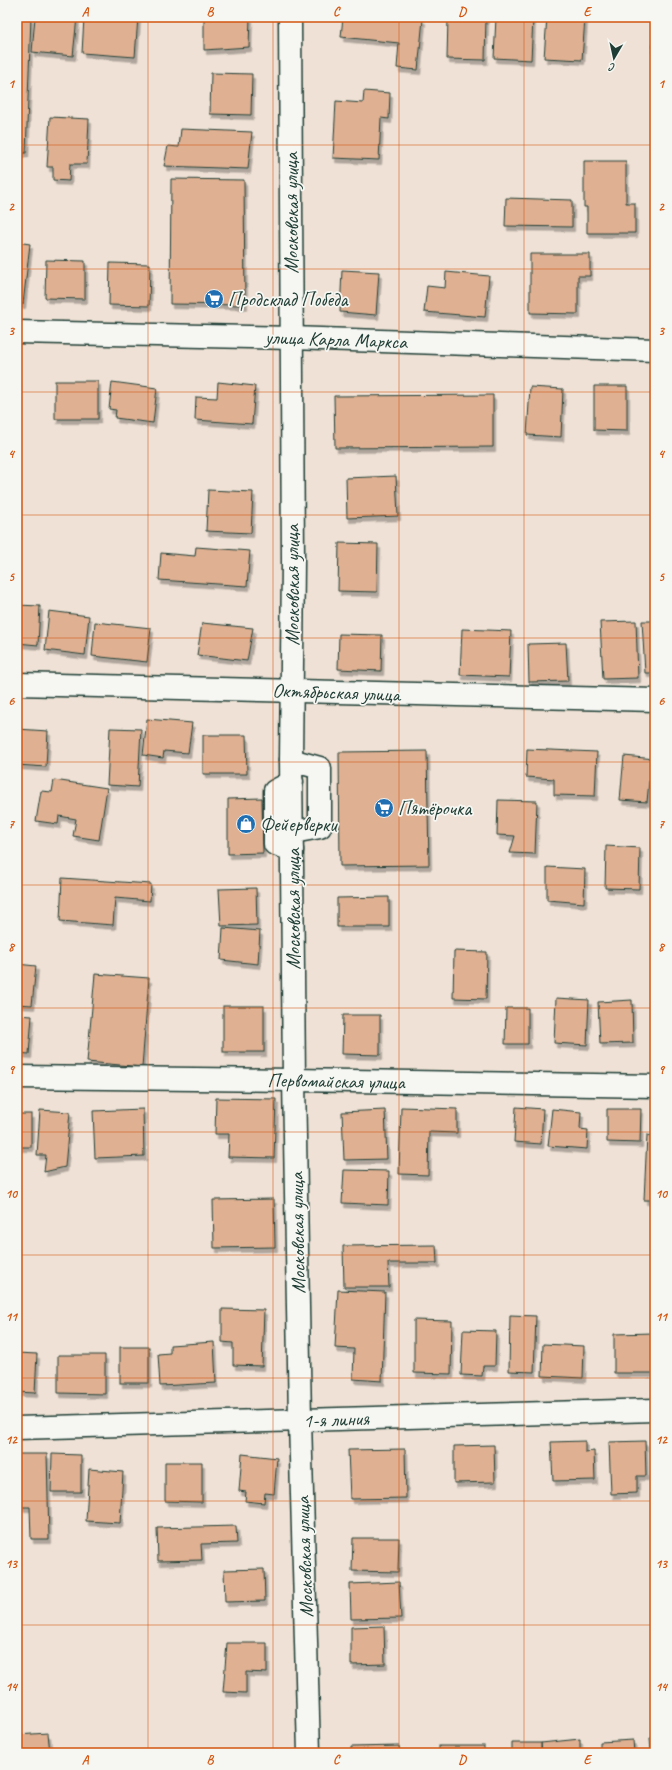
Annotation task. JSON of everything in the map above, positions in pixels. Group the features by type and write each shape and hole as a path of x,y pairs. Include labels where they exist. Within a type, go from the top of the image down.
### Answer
{"street":[{"name":"Московская улица","path":"290,17 292,782 275,791 275,844 293,841 294,1080 300,1420 309,1753"},
{"name":"улица Карла Маркса","path":"17,332 292,338 655,350"},
{"name":"Октябрьская улица","path":"17,684 655,700"},
{"path":"292,760 320,768 320,827 293,841"},
{"name":"Первомайская улица","path":"17,1077 655,1086"},
{"name":"1-я линия","path":"17,1428 655,1410"}],"building":[{"path":"17,17 31,17 26,153 17,153"},
{"path":"35,17 77,17 73,56 32,52"},
{"path":"84,17 138,17 135,57 82,53"},
{"path":"204,17 250,17 249,47 204,50"},
{"path":"343,17 408,17 423,19 418,70 397,68 399,43 341,37"},
{"path":"448,17 486,17 485,60 447,59"},
{"path":"496,17 533,18 531,60 494,58"},
{"path":"547,17 585,18 582,60 544,58"},
{"path":"655,17 655,53 652,53"},
{"path":"211,73 252,74 251,115 210,114"},
{"path":"364,91 390,93 389,119 381,118 379,160 333,158 336,101 363,103"},
{"path":"50,117 89,119 87,164 70,164 69,181 53,180 53,167 47,167"},
{"path":"181,129 252,132 248,169 164,166 168,146 179,147"},
{"path":"584,161 626,161 626,203 635,203 635,233 587,233 587,207 584,207"},
{"path":"171,179 244,180 245,305 170,304"},
{"path":"506,198 572,200 572,227 505,226"},
{"path":"655,239 655,276 651,276"},
{"path":"17,242 30,244 23,304 17,304"},
{"path":"530,254 590,254 590,276 578,276 578,314 530,313"},
{"path":"46,260 85,261 85,299 45,298"},
{"path":"110,263 150,264 149,306 109,305"},
{"path":"342,270 379,272 376,315 340,312"},
{"path":"446,272 489,276 485,317 424,312 427,286 445,288"},
{"path":"55,381 98,381 98,419 55,419"},
{"path":"112,382 157,388 153,423 115,418 116,410 109,409"},
{"path":"218,382 255,386 252,424 195,420 196,397 217,398"},
{"path":"594,386 627,386 627,431 594,430"},
{"path":"530,387 563,389 561,437 527,435"},
{"path":"493,395 493,447 335,448 334,396"},
{"path":"396,476 398,516 347,518 346,478"},
{"path":"208,490 253,492 251,533 206,531"},
{"path":"339,543 378,544 377,592 338,591"},
{"path":"196,547 250,551 247,586 159,580 161,553 195,556"},
{"path":"17,605 40,606 38,645 17,643"},
{"path":"49,611 89,616 85,655 45,650"},
{"path":"636,621 638,678 603,679 600,622"},
{"path":"642,621 655,621 655,673 645,673"},
{"path":"95,622 151,628 147,662 92,656"},
{"path":"202,623 253,628 247,661 197,655"},
{"path":"462,629 511,631 509,677 460,675"},
{"path":"339,634 382,635 381,671 338,669"},
{"path":"566,643 568,681 529,682 528,644"},
{"path":"147,719 192,723 188,753 164,751 163,758 143,755"},
{"path":"110,728 141,729 138,787 107,785"},
{"path":"17,729 48,731 46,767 17,765"},
{"path":"203,735 246,735 247,774 203,774"},
{"path":"527,749 597,752 595,796 554,795 554,779 526,777"},
{"name":"Пятёрочка","path":"427,751 429,865 340,866 339,752"},
{"path":"624,756 655,759 655,782 649,781 647,802 620,800"},
{"path":"54,780 107,788 99,840 73,836 76,819 59,816 58,824 36,821 41,791 52,792"},
{"path":"262,798 263,853 228,854 228,799"},
{"path":"498,800 537,801 535,854 510,853 515,836 497,835"},
{"path":"606,846 640,848 639,889 605,888"},
{"path":"547,867 585,869 584,903 547,900"},
{"path":"62,878 151,884 150,901 115,898 113,925 60,921"},
{"path":"256,888 257,925 221,926 219,889"},
{"path":"389,897 389,927 337,927 337,898"},
{"path":"223,928 260,931 258,964 221,960"},
{"path":"454,951 487,952 486,999 453,998"},
{"path":"17,964 36,966 32,1005 17,1004"},
{"path":"95,974 149,978 142,1067 87,1062"},
{"path":"556,998 589,1000 587,1045 554,1043"},
{"path":"632,1000 633,1043 600,1044 598,1002"},
{"path":"223,1006 264,1006 264,1052 223,1052"},
{"path":"506,1008 528,1008 528,1044 505,1044"},
{"path":"17,1015 32,1016 29,1054 17,1053"},
{"path":"343,1015 380,1015 380,1055 342,1054"},
{"path":"216,1098 276,1099 274,1158 228,1157 229,1134 215,1134"},
{"path":"401,1107 457,1109 457,1133 429,1132 428,1175 399,1174"},
{"path":"516,1107 543,1109 541,1144 514,1142"},
{"path":"143,1109 144,1156 95,1158 93,1111"},
{"path":"552,1109 581,1112 580,1129 588,1130 587,1149 548,1146"},
{"path":"607,1109 641,1109 640,1143 607,1142"},
{"path":"40,1110 70,1112 65,1167 44,1172 46,1155 37,1155"},
{"path":"385,1110 387,1159 344,1160 342,1112"},
{"path":"17,1114 31,1114 31,1147 17,1147"},
{"path":"647,1135 655,1136 655,1200 644,1200"},
{"path":"344,1170 389,1171 388,1205 342,1203"},
{"path":"274,1199 275,1247 214,1248 213,1200"},
{"path":"436,1245 437,1263 388,1263 389,1287 344,1287 343,1246"},
{"path":"338,1290 385,1292 382,1381 353,1379 354,1349 335,1348"},
{"path":"222,1309 264,1310 262,1366 233,1365 233,1343 222,1342"},
{"path":"510,1315 536,1316 534,1372 509,1371"},
{"path":"414,1320 452,1321 451,1374 414,1373"},
{"path":"463,1330 496,1331 495,1366 483,1366 482,1376 461,1375"},
{"path":"654,1333 655,1373 614,1373 614,1334"},
{"path":"214,1342 216,1383 160,1386 158,1354 170,1353 170,1345"},
{"path":"543,1344 584,1346 583,1378 542,1376"},
{"path":"120,1347 149,1347 149,1383 120,1383"},
{"path":"17,1353 37,1354 35,1393 17,1392"},
{"path":"58,1355 105,1355 105,1394 58,1393"},
{"path":"585,1441 585,1452 594,1451 595,1480 553,1481 551,1442"},
{"path":"645,1441 646,1476 637,1476 637,1493 611,1494 609,1442"},
{"path":"494,1445 495,1482 454,1483 454,1446"},
{"path":"655,1447 655,1477 652,1477"},
{"path":"405,1449 406,1498 350,1499 348,1450"},
{"path":"17,1454 47,1454 49,1539 31,1539 30,1507 20,1507 20,1496 17,1496"},
{"path":"52,1454 81,1455 81,1492 51,1492"},
{"path":"242,1454 277,1458 274,1494 265,1493 264,1503 245,1501 246,1492 239,1491"},
{"path":"165,1462 202,1462 202,1502 165,1501"},
{"path":"89,1469 123,1472 120,1523 86,1521"},
{"path":"236,1526 237,1543 201,1544 202,1560 158,1561 157,1528"},
{"path":"353,1538 399,1538 398,1572 352,1571"},
{"path":"264,1569 265,1601 225,1602 224,1570"},
{"path":"399,1582 401,1618 351,1619 350,1584"},
{"path":"384,1626 385,1664 351,1665 351,1627"},
{"path":"227,1643 267,1643 267,1673 246,1672 246,1693 223,1692"},
{"path":"48,1733 50,1753 17,1753 17,1735"},
{"path":"650,1738 655,1738 655,1753 651,1753"},
{"path":"580,1739 580,1753 542,1753 541,1743"},
{"path":"633,1740 634,1753 600,1753 600,1742"},
{"path":"512,1743 541,1743 541,1753 512,1753"},
{"path":"399,1746 400,1753 351,1753 351,1747"},
{"path":"439,1746 484,1746 484,1753 439,1753"},
{"path":"278,1751 278,1753 232,1753 232,1752"}],"place":[{"name":"Продсклад Победа","path":"214,299"},
{"name":"Пятёрочка","path":"384,808"},
{"name":"Фейерверки","path":"246,824"}]}
